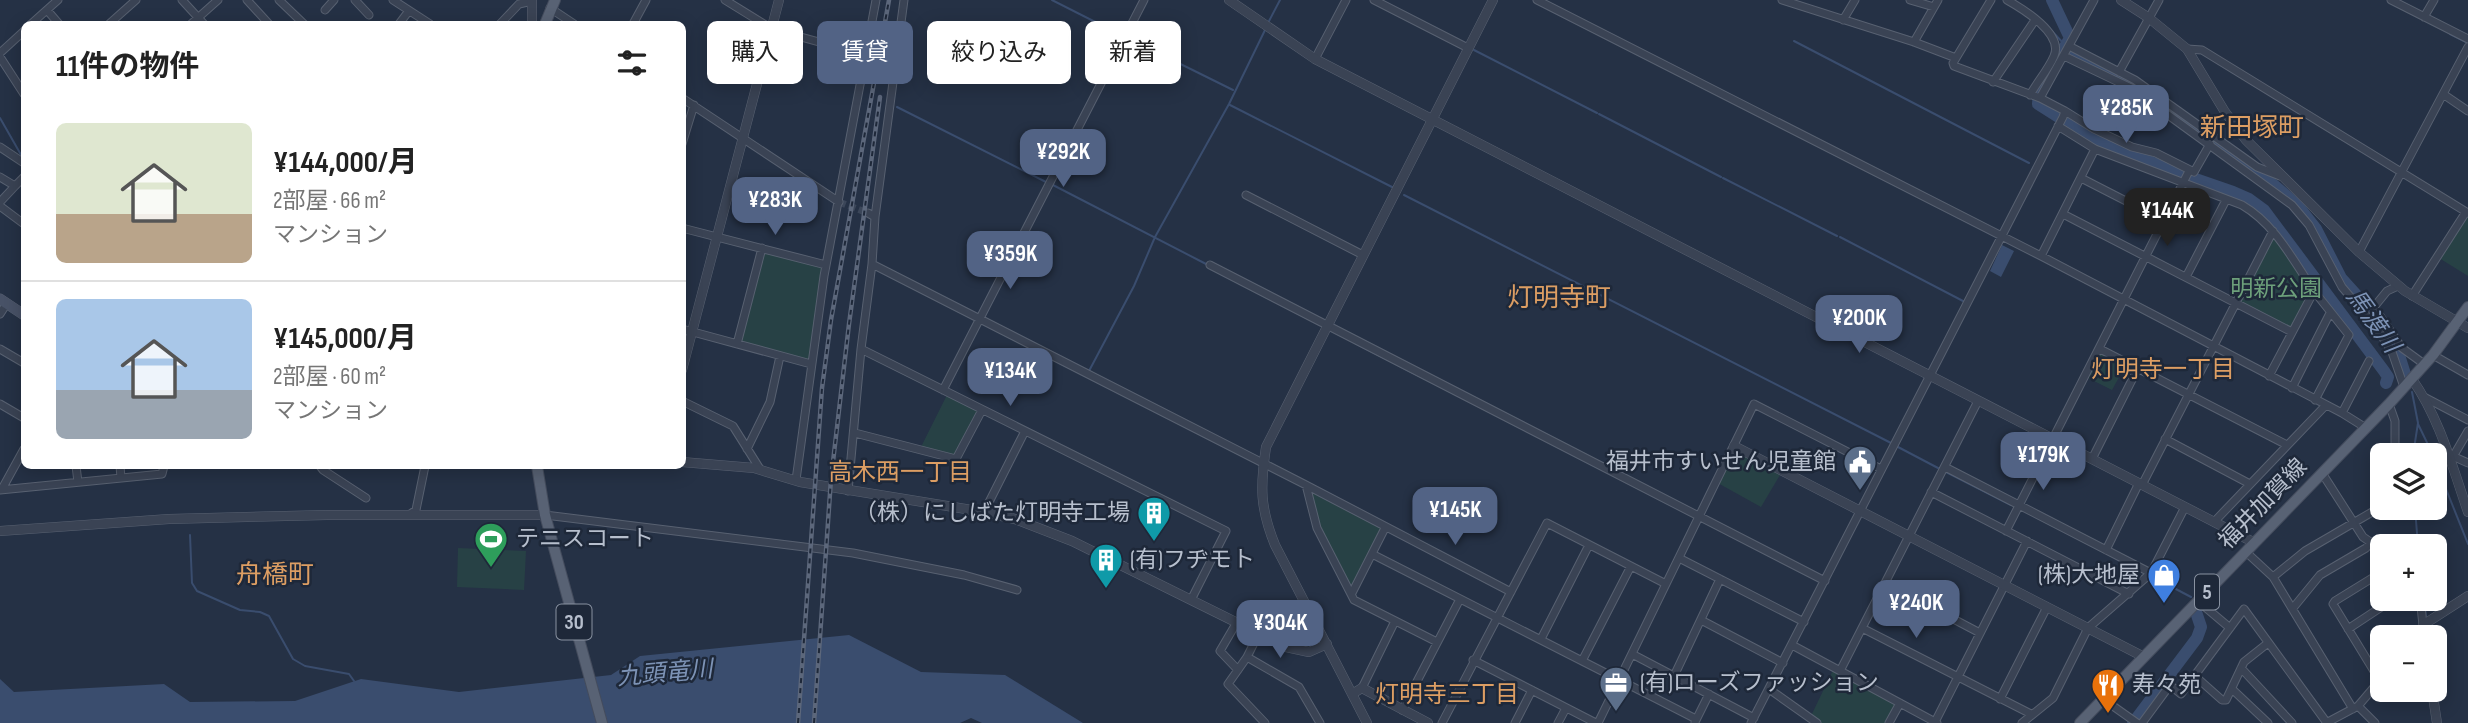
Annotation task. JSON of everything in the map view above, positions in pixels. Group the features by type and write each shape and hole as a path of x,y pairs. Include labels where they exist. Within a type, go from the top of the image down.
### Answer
{"main road":[{"path":"546,21 553,4"},
{"path":"3,301 21,313"},
{"name":"福井加賀線","path":"2080,723 2365,430 2463,325 2468,307"},
{"name":"30","path":"538,469 546,518 602,723"}],"street":[{"path":"34,21 58,0"},
{"path":"120,0 127,8"},
{"path":"113,21 136,0"},
{"path":"182,0 201,21 218,0"},
{"path":"247,0 266,21"},
{"path":"279,0 301,21"},
{"path":"355,0 369,15"},
{"path":"393,0 424,21"},
{"path":"635,21 646,0"},
{"path":"725,0 759,21"},
{"path":"774,21 779,0"},
{"path":"872,21 876,0"},
{"path":"848,491 872,264 872,215 904,0"},
{"path":"943,390 1144,0"},
{"path":"1228,0 1315,59 2255,543"},
{"path":"1315,59 1346,0"},
{"path":"1374,0 1468,48"},
{"path":"1367,723 1275,545 1264,516 1263,464 1266,447 1275,426 1493,0"},
{"path":"1537,0 2041,256 2342,413 2365,430"},
{"path":"1782,0 1956,58"},
{"path":"1843,20 1855,0"},
{"path":"1910,0 1936,4 1914,42"},
{"path":"1991,0 1953,63 1955,68 2040,99 2095,149 2249,209 2273,230 2330,313 2349,335 2315,400"},
{"path":"2007,0 2035,20 2054,39 2055,54 2030,95"},
{"path":"2040,99 2094,0"},
{"path":"2121,0 2188,49 2225,112 2246,140 2359,253 2412,296 2463,325"},
{"path":"2119,72 2159,0"},
{"path":"2391,0 2468,39"},
{"path":"2424,17 2434,0"},
{"path":"503,21 519,4 532,1 532,21"},
{"path":"553,4 571,21"},
{"path":"47,10 57,21"},
{"path":"401,21 408,12"},
{"path":"1993,82 2035,20"},
{"path":"21,34 0,55 21,89"},
{"path":"2069,47 2135,80 2256,167 2284,178"},
{"path":"2359,253 2442,94 2465,61 2468,47"},
{"path":"2188,49 2202,50 2467,212 2412,296"},
{"path":"2064,55 2131,88 2292,205 2309,225 2342,287 2366,313 2392,352 2408,383 2424,397 2468,420"},
{"path":"686,356 757,84"},
{"path":"796,480 826,265 861,84"},
{"path":"2442,94 2468,111"},
{"path":"686,100 839,202"},
{"path":"686,132 694,105"},
{"path":"1632,654 1753,720 2061,119"},
{"path":"2061,119 2094,129 2132,147 2156,153 2194,172 2214,138"},
{"path":"0,147 21,161"},
{"path":"2041,256 2095,149"},
{"path":"2006,531 2189,171"},
{"path":"0,177 15,186"},
{"path":"2081,178 2165,221"},
{"path":"21,180 0,204 21,222"},
{"path":"1246,195 1363,255"},
{"path":"2186,277 2225,200"},
{"path":"2063,214 2292,332"},
{"path":"686,229 826,265"},
{"path":"2106,550 2273,230"},
{"path":"737,344 762,248"},
{"path":"872,264 1511,592"},
{"path":"1210,265 1825,581"},
{"path":"2398,286 2387,291 2374,307 2402,348 2424,365"},
{"path":"2269,376 2314,290"},
{"path":"0,314 3,301"},
{"path":"2292,388 2330,313"},
{"path":"686,330 811,364"},
{"path":"0,349 21,361"},
{"path":"861,349 1226,531 1192,598"},
{"path":"2100,349 2287,445"},
{"path":"2433,355 2468,375"},
{"path":"747,449 769,402 780,356"},
{"path":"2342,413 2369,361"},
{"path":"2092,459 2137,368"},
{"path":"2424,397 2451,455 2467,507"},
{"path":"1840,671 1978,401"},
{"path":"686,403 733,426 760,469"},
{"path":"0,404 21,416"},
{"path":"1474,660 1598,723 1754,404 1881,469"},
{"path":"2389,404 2395,421 2395,443"},
{"path":"2214,522 2326,405"},
{"path":"855,433 956,459 982,410"},
{"path":"984,512 1026,431"},
{"path":"2451,455 2468,431"},
{"path":"2165,439 2250,484"},
{"path":"1734,446 2144,657"},
{"path":"1,490 21,454"},
{"path":"2451,455 2468,463"},
{"path":"686,462 760,469 848,491 984,512 1045,529 1298,651 1309,652 1327,645"},
{"path":"1945,467 2151,573"},
{"path":"76,469 78,482"},
{"path":"120,469 121,478"},
{"path":"1,490 162,474 163,469"},
{"path":"322,469 366,498"},
{"path":"409,516 416,510 424,469"},
{"path":"2293,608 2320,575 2370,543 2363,537 2322,473"},
{"path":"1306,485 1317,528 1354,600 1437,642"},
{"path":"1931,492 2129,594"},
{"path":"2022,723 2053,698 2088,628 2151,573 2185,507"},
{"path":"2273,577 2305,551 2370,513"},
{"path":"0,531 169,519 327,515 546,518 853,553 964,575 1017,590"},
{"path":"1442,723 1547,523 1666,584"},
{"path":"1352,593 1385,528"},
{"path":"1792,645 1936,722 2027,541"},
{"path":"1541,639 1589,545"},
{"path":"2246,552 2273,577 2355,707 2375,723"},
{"path":"1372,554 1541,639 1695,721 1709,694"},
{"path":"1679,558 1804,622"},
{"path":"1583,661 1631,566"},
{"path":"1674,676 1720,579"},
{"path":"2370,579 2333,604 2370,663"},
{"path":"1885,583 1980,633"},
{"path":"2421,611 2423,625 2468,596"},
{"path":"1402,710 1460,599"},
{"path":"2198,601 2230,628"},
{"path":"2000,699 2047,607"},
{"path":"2102,699 2140,723 2170,685 2181,694 2244,609 2326,723 2355,707 2370,691"},
{"path":"2348,629 2375,611"},
{"path":"1701,620 1783,663"},
{"path":"1352,694 1362,688 1395,621"},
{"path":"1237,622 1220,651 1238,670"},
{"path":"1862,628 2031,715"},
{"path":"1259,633 1247,657 1228,684 1265,723"},
{"path":"2194,676 2222,700 2226,700 2244,662 2268,643"},
{"path":"1247,657 1299,687 1320,723"},
{"path":"2241,668 2292,723"},
{"path":"1362,688 1425,722"},
{"path":"1769,689 1817,723"},
{"path":"2232,689 2268,723"},
{"path":"1515,723 1532,690"},
{"path":"2434,702 2437,723"},
{"path":"1889,723 1900,703"},
{"path":"1558,723 1566,708"},
{"path":"1800,723 1806,715"}],"green space":[{"path":"2466,215 2468,216 2468,276 2439,258"},
{"name":"明新公園","path":"2273,231 2314,291 2292,332 2236,303"},
{"path":"762,248 826,265 811,364 737,341"},
{"path":"2100,349 2127,363 2112,390 2088,378"},
{"path":"947,395 982,410 956,459 921,447"},
{"path":"1734,446 1783,470 1761,507 1716,482"},
{"path":"1308,491 1384,530 1354,590 1317,528"},
{"name":"テニスコート","path":"458,548 526,551 524,590 457,587"},
{"path":"1834,668 1900,703 1889,723 1817,723 1810,718"}],"water":[{"path":"2002,245 2014,251 2001,277 1990,271"},
{"name":"九頭竜川","path":"849,635 921,672 1005,675 1083,723 982,723 971,718 960,723 0,723 0,679 14,692 164,684 190,702 295,701 361,679 459,692 611,675 640,656"}],"waterway":[{"path":"1052,0 1093,21"},
{"path":"1268,23 1280,0"},
{"name":"馬渡川","path":"2052,0 2070,38 2039,91 2038,104 2090,137 2175,172 2233,192 2264,210 2384,371 2388,377 2386,383"},
{"path":"1089,371 1134,286 1155,237 1229,104 1266,28"},
{"path":"2050,29 2065,45"},
{"path":"2450,34 2466,42"},
{"path":"1794,41 2029,163"},
{"path":"2062,49 2124,80 2275,186 2298,206 2316,229 2341,278 2378,319 2399,355 2405,374"},
{"path":"1474,50 1597,113"},
{"path":"1181,64 1233,90"},
{"path":"1230,105 1392,187"},
{"path":"897,107 1046,182"},
{"path":"1599,114 1721,177"},
{"path":"0,118 21,155"},
{"path":"1723,178 1837,236"},
{"path":"1051,184 1208,265"},
{"path":"1404,195 1893,444"},
{"path":"1840,237 1963,301"},
{"path":"1355,343 1425,379"},
{"path":"2412,392 2418,423 2415,443"},
{"path":"2418,424 2427,443"},
{"path":"1898,447 1938,468"},
{"path":"1946,472 2011,505"},
{"path":"2447,492 2468,544"},
{"path":"2416,520 2417,534"},
{"path":"190,535 192,583 197,591 240,610 269,616 293,659 305,666 349,674 354,681"},
{"path":"2153,577 2191,597"},
{"name":"馬渡川","path":"2133,723 2197,638 2201,627 2195,609"},
{"path":"2425,611 2426,616"}],"tunnel":[{"path":"839,202 868,213"}],"railway":[{"path":"798,723 822,388 831,320 889,0"},
{"path":"814,723 831,479 880,97"}],"place":[{"name":"福井市すいせん児童館","path":"1860,492"},
{"name":"（株）にしばた灯明寺工場","path":"1154,543"},
{"name":"テニスコート","path":"491,569"},
{"name":"(有)フヂモト","path":"1106,590"},
{"name":"(株)大地屋","path":"2164,605"},
{"name":"(有)ローズファッション","path":"1616,713"},
{"name":"寿々苑","path":"2108,715"}],"district":[{"name":"新田塚町","path":"2252,128"},
{"name":"灯明寺町","path":"1559,298"},
{"name":"灯明寺一丁目","path":"2163,369"},
{"name":"高木西一丁目","path":"900,472"},
{"name":"舟橋町","path":"275,575"},
{"name":"灯明寺三丁目","path":"1447,694"}]}
